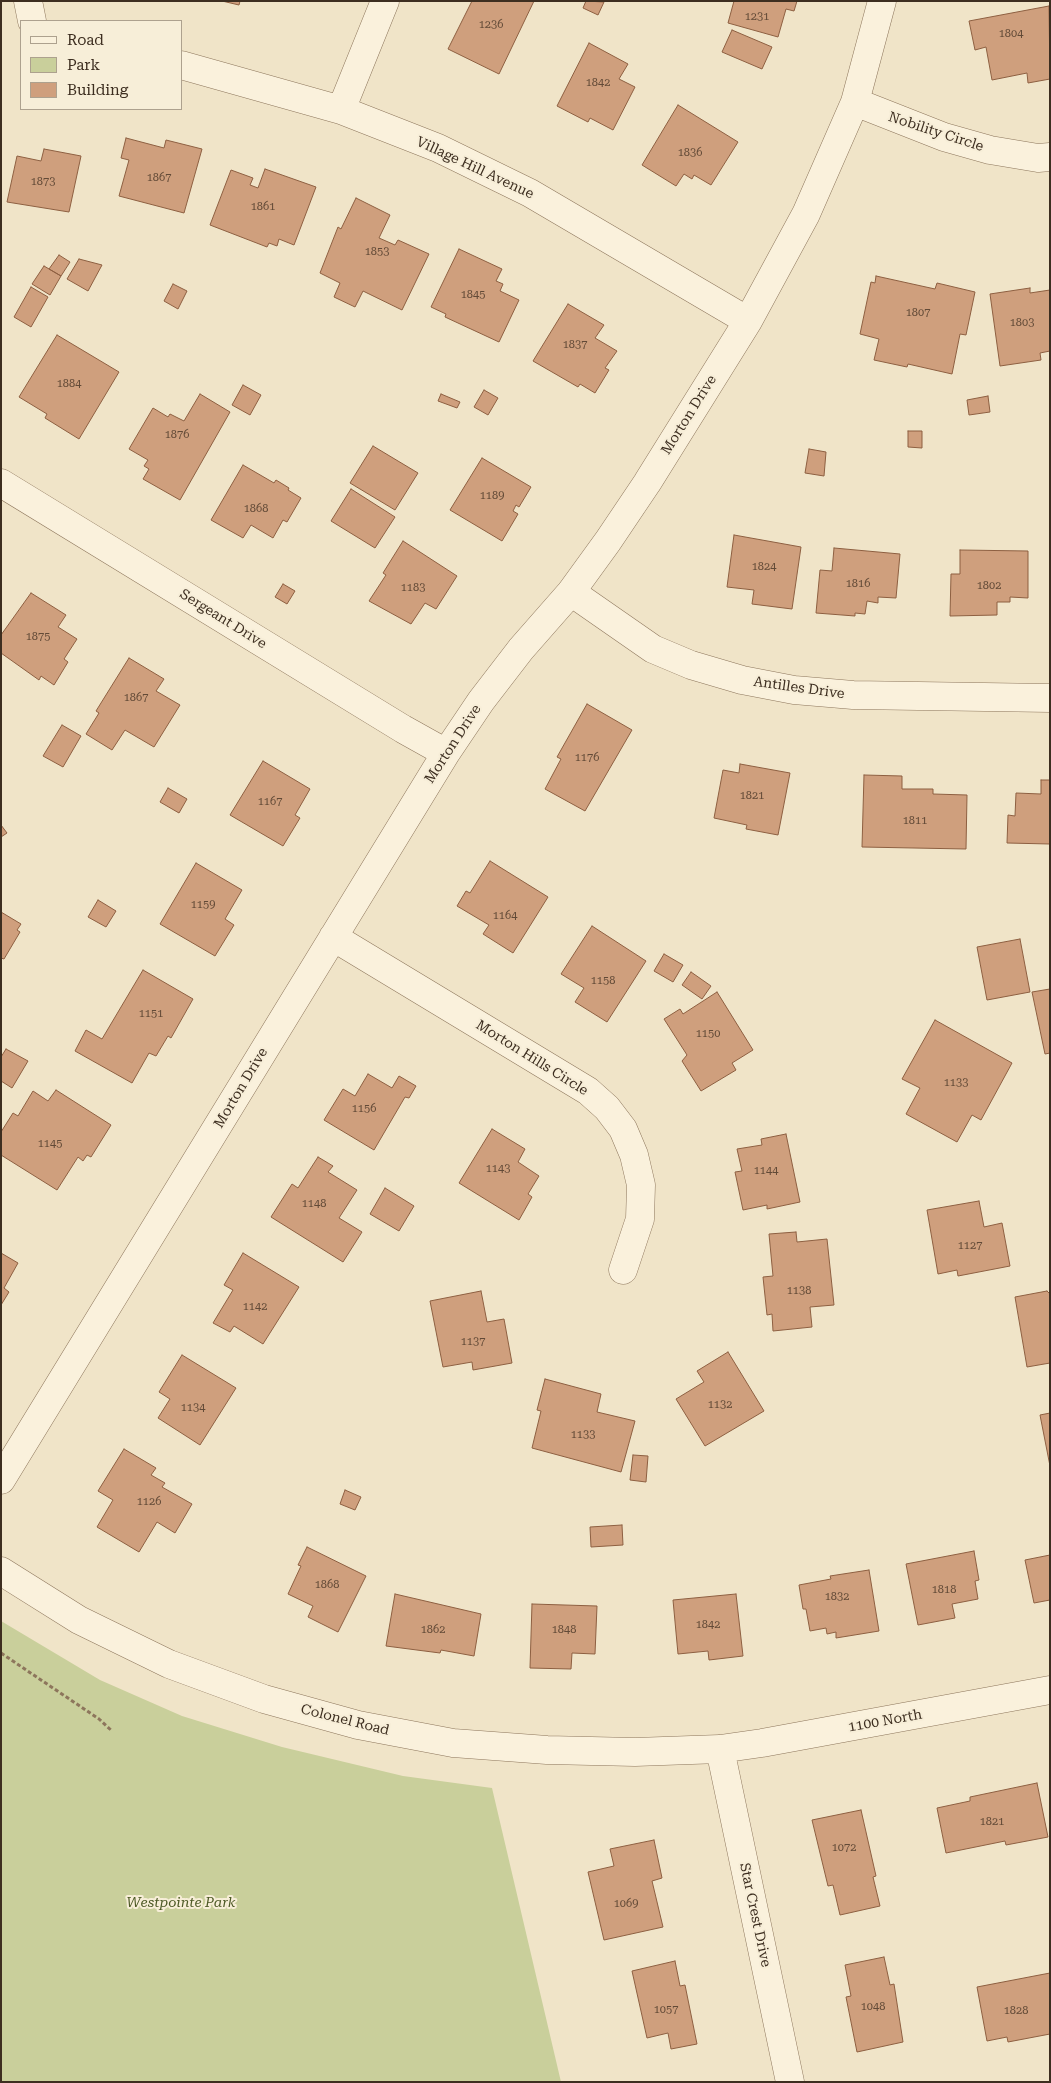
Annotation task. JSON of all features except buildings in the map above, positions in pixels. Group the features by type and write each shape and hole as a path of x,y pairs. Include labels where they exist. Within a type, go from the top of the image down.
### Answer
{"street":[{"path":"28,1 32,20"},
{"path":"341,110 385,1"},
{"name":"Morton Drive","path":"1,1480 446,753 481,701 521,649 571,592 647,483 748,321 806,214 855,102 882,1"},
{"name":"Village Hill Avenue","path":"182,65 341,110 438,148 530,193 748,321"},
{"name":"Nobility Circle","path":"855,102 944,137 990,150 1038,158 1050,157"},
{"name":"Sergeant Drive","path":"1,483 446,753"},
{"name":"Antilles Drive","path":"571,592 653,649 691,665 742,680 794,690 853,695 1050,698"},
{"name":"Morton Hills Circle","path":"333,937 588,1091 607,1108 623,1128 634,1155 641,1185 640,1219 623,1270"},
{"name":"Colonel Road","path":"1,1571 79,1620 169,1664 264,1699 358,1725 453,1743 547,1750 635,1752 720,1749"},
{"name":"1100 North","path":"720,1749 1050,1690"},
{"name":"Star Crest Drive","path":"720,1749 790,2082"}],"path":[{"path":"1,1653 99,1718 112,1731"}],"green space":[{"name":"Westpointe Park","path":"1,1621 100,1680 182,1716 282,1747 403,1776 492,1788 561,2082 1,2082"}]}
